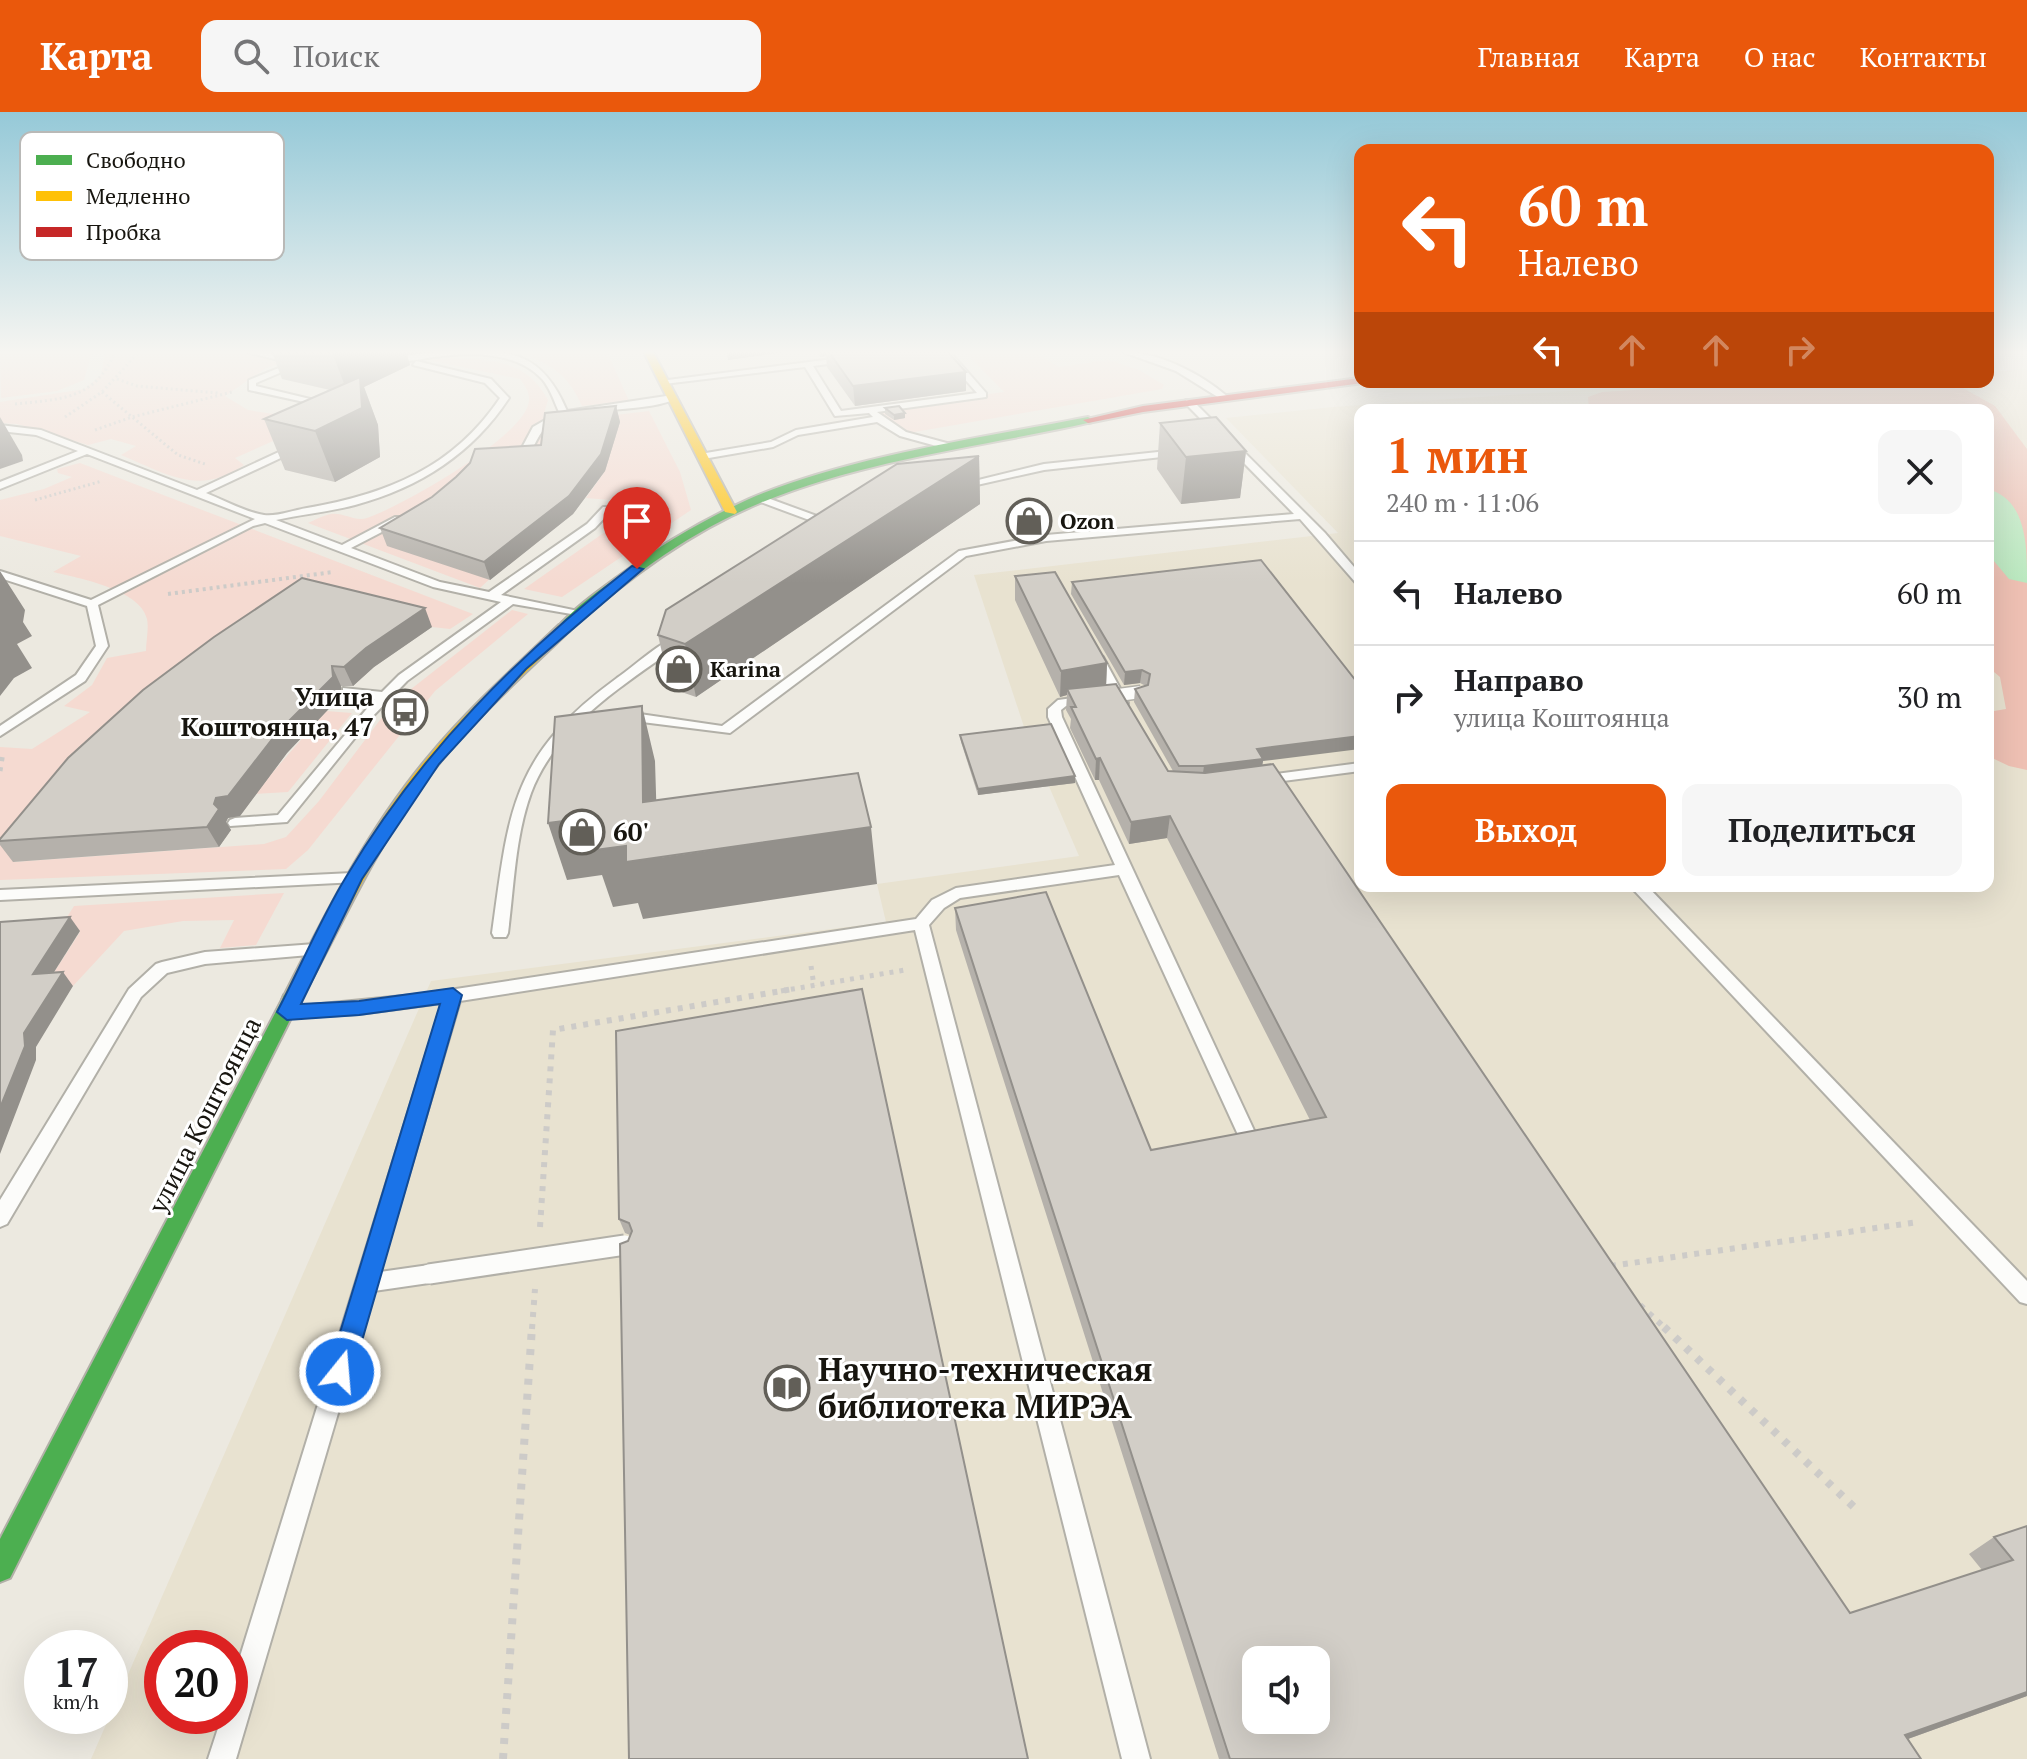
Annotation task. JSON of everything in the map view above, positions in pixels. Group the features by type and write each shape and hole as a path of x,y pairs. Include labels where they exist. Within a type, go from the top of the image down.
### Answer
{"street":[{"path":"689,429 731,512"},
{"name":"улица Коштоянца","path":"0,1568 353,878 433,761 497,690 579,614 637,569 731,512 784,490 951,447 1047,429"}],"lane":[{"path":"8,429 38,432 437,585 579,614"},
{"path":"0,574 92,604 268,518 355,502 405,482 459,453 485,429"},
{"path":"522,457 536,429"},
{"path":"703,456 773,444 796,433 821,429"},
{"path":"895,429 951,447"},
{"path":"1216,429 1302,516 1354,574"},
{"path":"200,492 303,444"},
{"path":"1213,449 1234,447"},
{"path":"0,486 86,451"},
{"path":"945,489 1044,467 1198,451"},
{"path":"762,499 845,530 833,536"},
{"path":"491,596 591,526 607,509"},
{"path":"344,548 410,513"},
{"path":"616,714 725,730 963,553 1046,538 1302,516"},
{"path":"235,823 282,819 384,696 413,670 511,600"},
{"path":"0,732 81,678 102,646 92,604"},
{"path":"500,933 514,833 530,779 551,745 585,710 684,635"},
{"path":"1093,650 1131,718"},
{"path":"347,691 384,696"},
{"path":"1141,692 1063,703 1054,709 1055,717 1249,1139"},
{"path":"585,710 600,712"},
{"path":"1249,781 1354,768"},
{"path":"287,1012 359,1008 453,995 921,924 938,904 956,893 1124,869"},
{"path":"0,895 353,878"},
{"path":"1644,892 2027,1295"},
{"path":"921,924 1136,1759"},
{"path":"0,1218 135,993 162,968 205,958 317,950"},
{"path":"222,1759 453,995"},
{"path":"368,1283 625,1245"}],"path":[{"path":"38,432 43,429"},
{"path":"60,442 98,429"},
{"path":"146,429 178,455 214,469 225,481"},
{"path":"31,501 137,469"},
{"path":"154,596 385,564"},
{"path":"1611,1278 1600,1267 1954,1217"},
{"path":"1634,1299 1857,1510"}],"shaded area":[{"path":"33,429 300,429 235,458 244,465 228,474 197,481 167,475 121,455 136,446 111,439 88,445"},
{"path":"510,429 658,429 680,472 691,510 562,597 524,589 629,515 634,502 586,498 605,471 480,588 308,523 331,514 358,519 383,511 459,468"},
{"path":"896,429 933,429 903,434"},
{"path":"1237,429 1354,429 1354,892 1994,892 1994,429 2027,429 2027,1759 91,1759 102,1734 128,1734 128,1674 144,1638 144,1734 248,1734 248,1630 147,1630 431,981 886,922 877,884 1079,856 1026,733 974,575 1338,533"},
{"path":"1994,429 2012,429 2027,449 2027,770 1994,759 1994,711 2006,709 2000,677 1994,672"},
{"path":"80,463 473,614 450,629 432,627 14,862 264,844 286,837 319,801 392,704 512,610 528,614 435,691 308,850 286,869 0,880 0,747 32,749 90,712 64,706 92,685 107,658 146,651 147,619 133,600 107,586 53,572 81,556 0,536 0,500 44,489 72,477 58,473 57,469"},
{"path":"326,711 352,713 288,792 254,794"},
{"path":"284,893 256,945 220,948 234,920 183,921 124,931 73,986 44,988 80,932 57,933 74,906"}],"building":[{"path":"543,429 609,429 601,454 569,496 484,562 380,528 432,497 470,463 475,449 541,445"},
{"path":"1164,429 1226,429 1246,451 1186,457"},
{"path":"979,456 685,644 658,635 666,610 897,464"},
{"path":"1261,560 1354,678 1354,737 1257,749 1263,759 1179,766 1135,689 1148,685 1150,674 1142,670 1125,672 1072,582"},
{"path":"1055,572 1107,663 1061,671 1015,576"},
{"path":"302,578 425,608 366,648 344,667 332,666 333,677 277,733 228,796 216,798 214,804 219,809 207,827 0,841 68,758 143,690 214,637"},
{"path":"1116,684 1168,771 1205,773 1273,764 1354,883 1354,892 1360,892 1850,1613 2013,1560 1994,1537 2027,1526 2027,1692 1905,1735 1921,1759 1230,1759 955,908 1046,892 1151,1150 1326,1117 1170,816 1131,822 1071,707 1076,707 1067,689"},
{"path":"642,706 643,802 858,773 871,827 626,862 626,846 595,850 596,817 548,823 555,717"},
{"path":"1051,724 1075,776 978,789 960,735"},
{"path":"70,917 33,974 63,972 24,1033 25,1046 0,1108 0,922"},
{"name":"Научно-техническая библиотека МИРЭА","path":"862,989 1028,1759 629,1759 620,1244 628,1241 632,1231 629,1223 619,1219 616,1031"}],"waterway":[{"path":"1994,511 2001,521 2009,549 2027,568"}],"traffic: fast":[{"path":"564,628 612,587 668,547 757,500 898,459 1042,429"},
{"path":"0,1568 291,1000"}],"traffic: slow":[{"path":"688,429 731,512"},
{"path":"291,1000 356,875 413,786 466,724 564,628"}],"place":[{"name":"Ozon","path":"1029,521"},
{"name":"Karina","path":"679,669"},
{"name":"Улица Коштоянца, 47","path":"405,712"},
{"name":"60'","path":"582,832"},
{"name":"Научно-техническая библиотека МИРЭА","path":"787,1388"}],"route":[{"path":"340,1372 453,995 359,1008 287,1012 353,878 433,761 521,666 579,614 637,569"}]}
